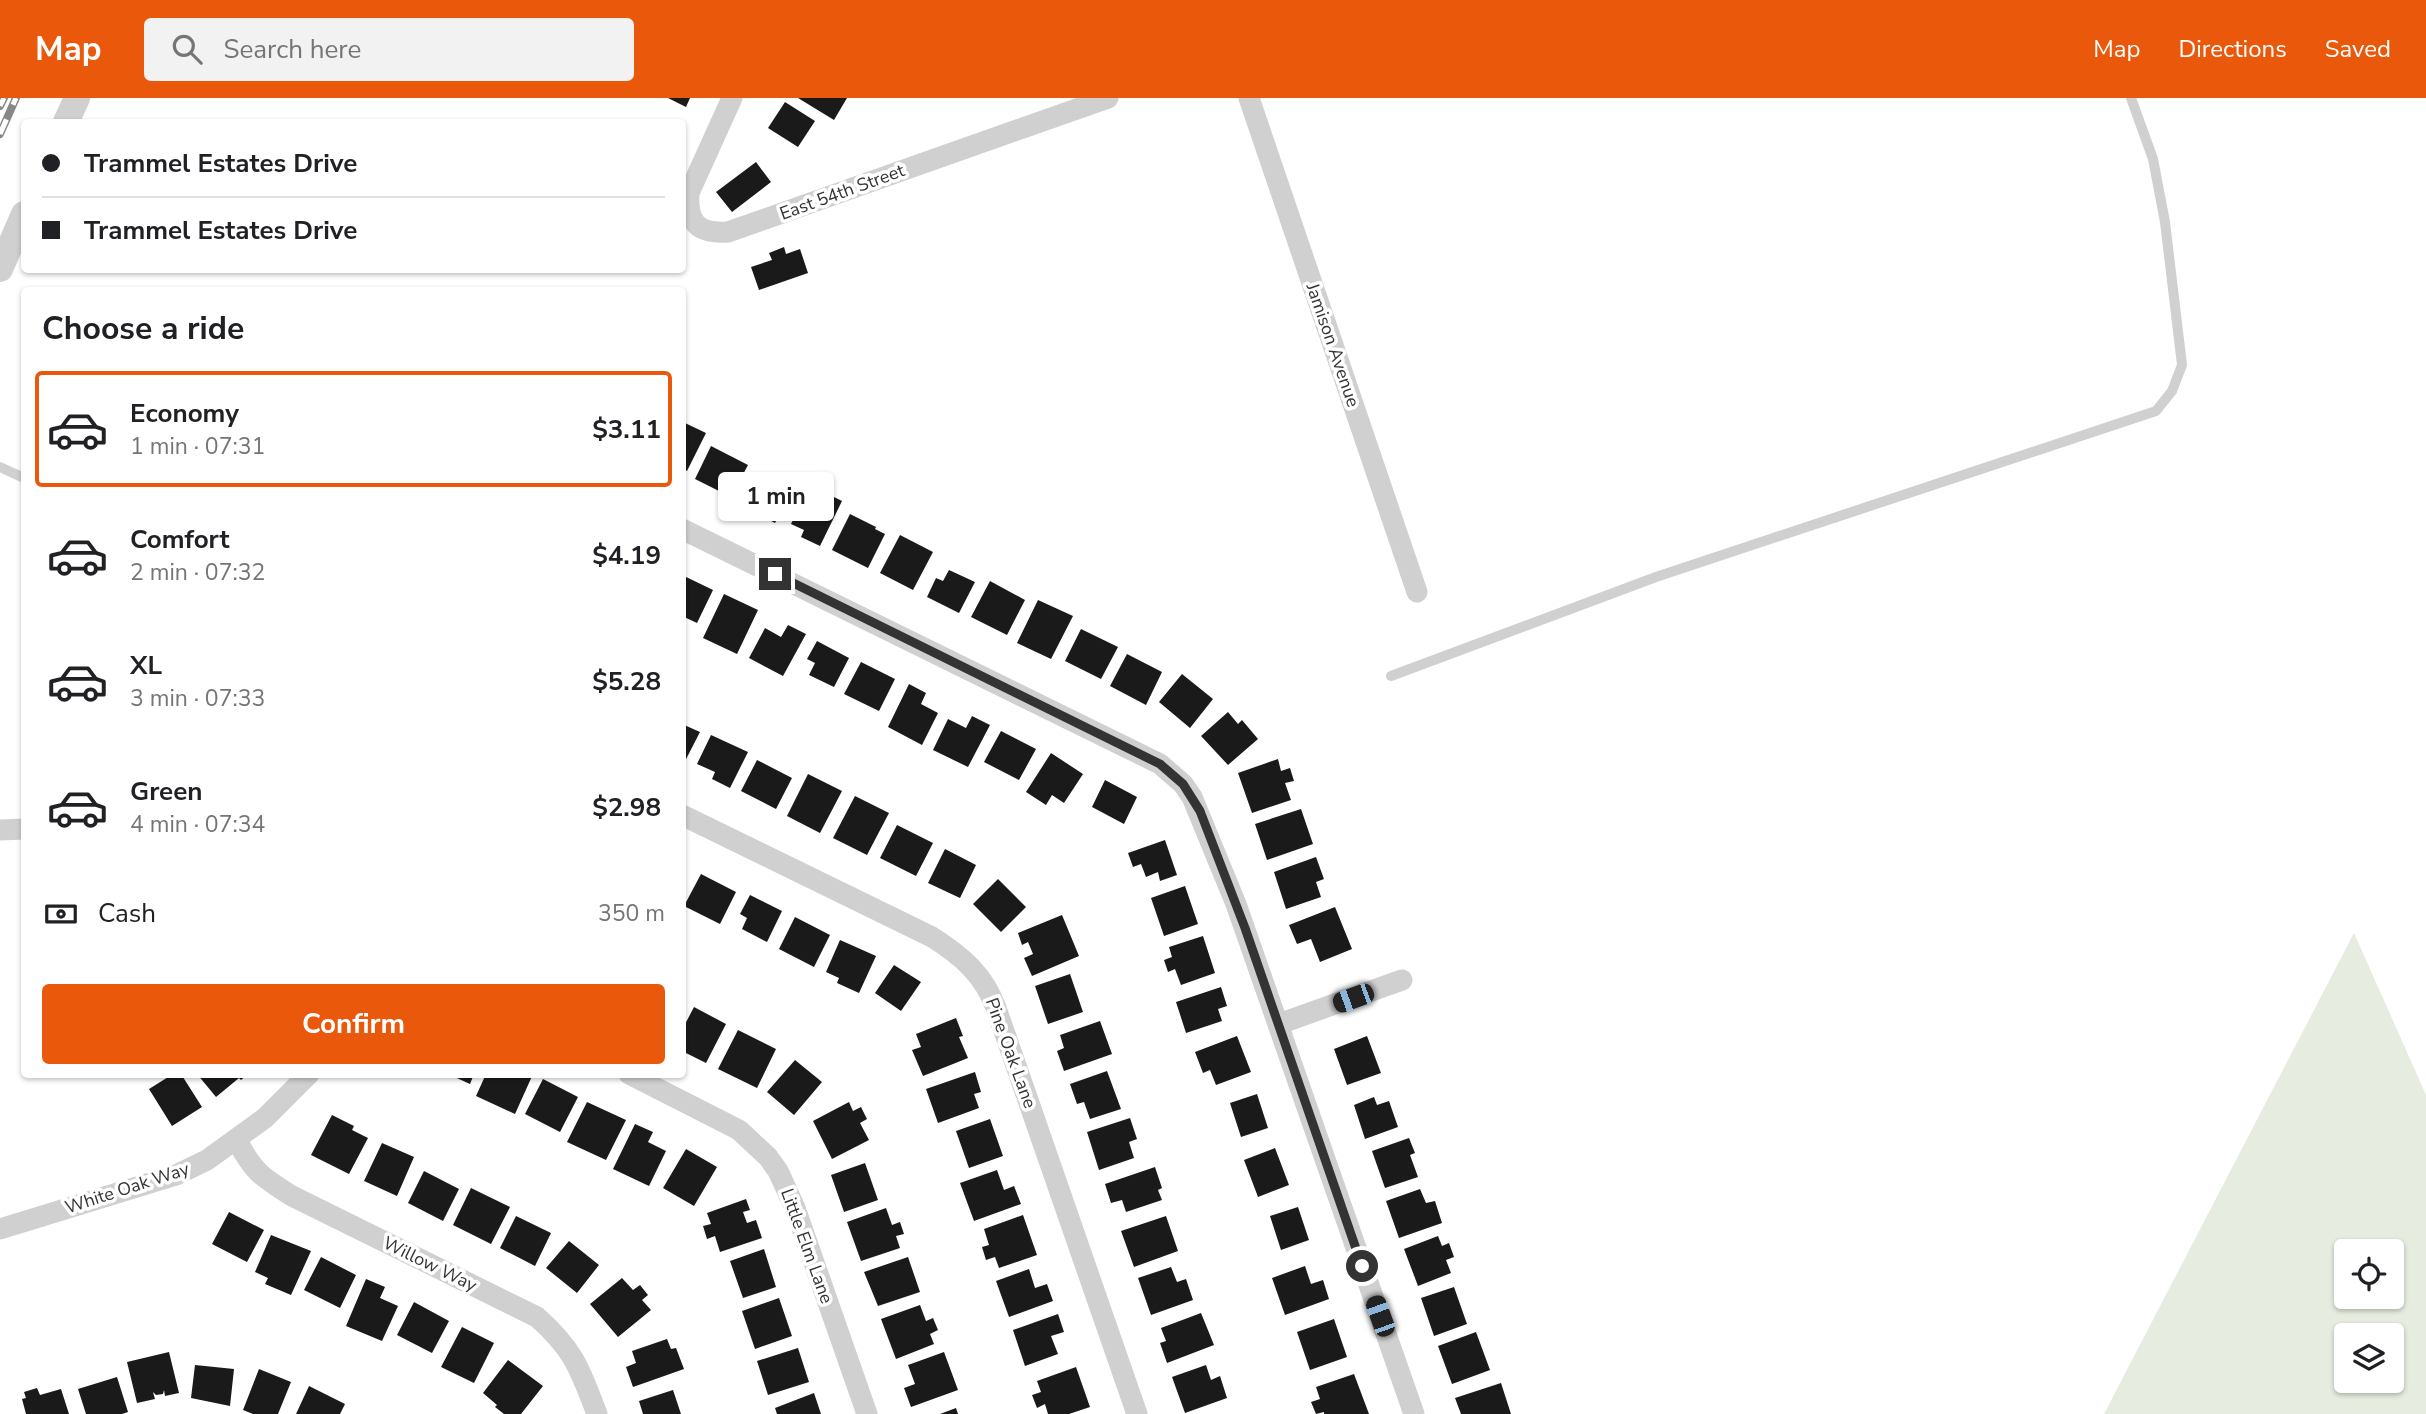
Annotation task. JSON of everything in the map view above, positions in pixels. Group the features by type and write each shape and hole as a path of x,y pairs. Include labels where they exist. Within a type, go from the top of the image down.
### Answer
{"street":[{"name":"East 54th Street","path":"730,103 690,193 688,208 692,222 715,233 728,232 1108,98"},
{"name":"Jamison Avenue","path":"1249,98 1417,592"},
{"path":"0,269 21,221"},
{"path":"686,531 1160,764 1183,784 1200,811 1236,904 1414,1414"},
{"name":"Pine Oak Lane","path":"686,817 932,937 954,951 981,978 996,1008 1137,1414"},
{"path":"0,830 21,829"},
{"path":"1279,1024 1402,980"},
{"name":"White Oak Way","path":"0,1229 176,1175 207,1160 265,1118 305,1078"},
{"name":"Little Elm Lane","path":"636,1078 739,1130 761,1149 778,1171 795,1209 867,1414"},
{"name":"Willow Way","path":"237,1140 247,1160 260,1176 292,1196 537,1317 560,1338 579,1367 597,1414"}],"lane":[{"path":"1391,677 1656,578 2156,411 2172,391 2182,365 2165,222 2153,159 2131,98"},
{"path":"0,467 21,477"}],"shaded area":[{"path":"2354,933 2426,1095 2426,1414 2104,1414"}],"building":[{"path":"668,98 690,98 686,107"},
{"path":"798,98 847,98 834,120"},
{"path":"785,102 815,121 798,147 768,128"},
{"path":"756,162 771,182 732,212 716,192"},
{"path":"784,247 786,254 800,249 808,273 759,290 751,267 772,260 769,253"},
{"path":"686,423 706,433 686,470"},
{"path":"711,446 748,465 731,497 695,479"},
{"path":"756,473 791,491 775,523 740,505"},
{"path":"810,485 842,501 820,546 801,537 804,530 791,524"},
{"path":"850,514 885,534 868,568 832,550"},
{"path":"900,535 933,552 913,590 880,573"},
{"path":"949,570 975,582 959,613 927,597 936,578 943,581"},
{"path":"686,577 713,590 697,623 686,618"},
{"path":"990,581 1025,600 1007,635 971,617"},
{"path":"724,594 758,610 737,654 703,638"},
{"path":"1038,600 1073,616 1051,659 1017,643"},
{"path":"788,625 806,634 783,676 749,658 765,628 781,637"},
{"path":"1081,629 1118,647 1101,679 1065,661"},
{"path":"817,641 849,658 834,687 809,675 815,663 807,659"},
{"path":"1127,654 1162,672 1146,705 1110,686"},
{"path":"861,662 895,679 879,711 844,694"},
{"path":"1182,674 1213,699 1190,728 1159,702"},
{"path":"909,684 926,693 921,704 938,713 922,745 888,727"},
{"path":"1228,712 1238,724 1242,720 1258,739 1228,765 1201,736"},
{"path":"972,716 990,725 968,767 933,750 948,719 966,728"},
{"path":"686,726 700,732 686,759"},
{"path":"1001,731 1036,749 1019,780 984,762"},
{"path":"711,735 748,752 730,788 712,779 715,772 697,764"},
{"path":"1051,753 1083,774 1064,803 1052,795 1046,805 1026,792"},
{"path":"1278,759 1281,771 1290,768 1294,781 1285,783 1291,800 1252,813 1238,773"},
{"path":"757,760 792,778 776,809 741,791"},
{"path":"808,774 842,791 820,833 787,816"},
{"path":"1105,780 1137,797 1124,824 1092,807"},
{"path":"855,796 889,813 867,855 833,838"},
{"path":"1301,809 1313,844 1267,860 1255,824"},
{"path":"897,825 933,843 916,876 880,858"},
{"path":"1165,840 1177,875 1160,881 1158,872 1146,877 1141,864 1133,867 1128,853"},
{"path":"945,849 976,865 960,898 928,883"},
{"path":"1316,857 1324,879 1316,882 1321,897 1286,909 1274,872"},
{"path":"701,874 736,892 720,924 686,907"},
{"path":"998,879 1026,907 1001,932 973,904"},
{"path":"1185,886 1198,924 1164,936 1151,898"},
{"path":"750,895 782,911 767,942 742,929 747,918 740,914"},
{"path":"1335,907 1352,949 1320,962 1311,939 1297,944 1289,925"},
{"path":"1062,915 1079,956 1032,976 1024,958 1033,954 1028,942 1022,945 1018,933"},
{"path":"795,917 830,935 814,967 779,949"},
{"path":"1203,936 1215,973 1181,985 1175,969 1168,972 1164,960 1172,957 1169,947"},
{"path":"840,940 876,956 859,993 837,983 839,978 826,972"},
{"path":"894,965 921,982 901,1011 875,993"},
{"path":"1070,974 1083,1012 1048,1024 1035,986"},
{"path":"1221,987 1227,1006 1218,1009 1222,1021 1186,1033 1176,1002"},
{"path":"694,1007 726,1024 706,1063 686,1053 686,1022"},
{"path":"956,1018 963,1036 959,1037 968,1058 923,1076 912,1050 921,1047 916,1034"},
{"path":"1100,1021 1112,1054 1064,1071 1057,1051 1064,1048 1060,1035"},
{"path":"738,1030 776,1049 757,1088 718,1069"},
{"path":"1237,1036 1251,1072 1216,1085 1210,1070 1203,1073 1195,1052"},
{"path":"1367,1036 1381,1073 1347,1085 1334,1049"},
{"path":"795,1060 822,1082 794,1115 767,1092"},
{"path":"1107,1071 1121,1109 1090,1119 1084,1102 1077,1104 1070,1084"},
{"path":"975,1072 981,1092 974,1094 979,1108 938,1123 926,1089"},
{"path":"167,1078 184,1078 202,1107 172,1126 149,1089"},
{"path":"200,1078 239,1078 216,1097"},
{"path":"457,1078 472,1078 470,1084"},
{"path":"484,1078 531,1078 515,1114 476,1096"},
{"path":"543,1079 578,1097 560,1132 525,1114"},
{"path":"1257,1094 1268,1128 1241,1137 1230,1103"},
{"path":"1374,1097 1377,1105 1389,1101 1398,1127 1365,1139 1354,1105"},
{"path":"587,1102 626,1120 606,1160 567,1142"},
{"path":"849,1102 853,1111 861,1107 867,1119 860,1123 869,1140 832,1159 813,1121"},
{"path":"332,1115 354,1126 352,1130 368,1138 349,1174 311,1155"},
{"path":"1130,1118 1137,1139 1129,1142 1134,1158 1099,1170 1087,1132"},
{"path":"990,1119 1003,1156 969,1168 956,1131"},
{"path":"635,1124 653,1132 648,1142 666,1151 649,1186 613,1169"},
{"path":"1409,1138 1415,1153 1410,1155 1418,1177 1385,1188 1372,1151"},
{"path":"382,1143 414,1157 397,1196 364,1181"},
{"path":"1275,1148 1289,1185 1258,1197 1244,1160"},
{"path":"686,1149 717,1167 694,1206 663,1188"},
{"path":"865,1163 878,1200 844,1212 831,1175"},
{"path":"1155,1167 1162,1188 1158,1190 1162,1200 1126,1212 1122,1200 1111,1203 1105,1184"},
{"path":"997,1170 1004,1190 1014,1186 1021,1204 974,1221 960,1183"},
{"path":"424,1171 459,1189 443,1221 408,1203"},
{"path":"471,1188 510,1207 491,1244 453,1225"},
{"path":"1420,1189 1426,1203 1435,1201 1442,1223 1399,1238 1386,1201"},
{"path":"746,1199 750,1210 743,1212 747,1223 756,1220 762,1238 720,1252 715,1236 707,1239 703,1226 711,1224 707,1213"},
{"path":"1298,1207 1309,1240 1281,1250 1270,1216"},
{"path":"886,1208 892,1225 900,1222 904,1234 896,1236 900,1248 861,1261 847,1222"},
{"path":"229,1212 264,1230 247,1262 212,1244"},
{"path":"1023,1215 1037,1255 999,1268 995,1257 986,1260 982,1247 989,1245 984,1229"},
{"path":"516,1216 551,1233 535,1266 500,1248"},
{"path":"1166,1216 1178,1251 1134,1267 1121,1231"},
{"path":"271,1235 311,1251 291,1295 265,1284 268,1278 255,1272"},
{"path":"1438,1236 1442,1246 1449,1243 1454,1257 1446,1260 1451,1273 1418,1286 1404,1249"},
{"path":"569,1241 599,1265 577,1293 546,1268"},
{"path":"764,1249 776,1287 743,1298 730,1261"},
{"path":"321,1257 356,1275 340,1308 304,1290"},
{"path":"908,1257 920,1292 878,1306 864,1272"},
{"path":"1305,1266 1311,1284 1323,1280 1329,1299 1285,1315 1272,1278"},
{"path":"1171,1267 1177,1282 1186,1279 1193,1300 1151,1315 1138,1278"},
{"path":"1029,1269 1035,1288 1047,1284 1053,1301 1009,1317 996,1281"},
{"path":"622,1278 633,1290 640,1285 648,1295 642,1300 651,1310 618,1337 590,1304"},
{"path":"366,1279 385,1287 380,1298 398,1306 382,1341 346,1326"},
{"path":"1454,1287 1467,1324 1434,1336 1421,1298"},
{"path":"779,1298 792,1336 755,1349 742,1311"},
{"path":"414,1302 449,1321 432,1353 397,1335"},
{"path":"920,1305 926,1321 933,1318 938,1330 930,1334 934,1344 896,1359 881,1319"},
{"path":"1201,1313 1214,1345 1167,1363 1160,1343 1166,1341 1161,1328"},
{"path":"1058,1314 1064,1332 1051,1336 1058,1354 1025,1366 1013,1330"},
{"path":"1334,1319 1347,1357 1310,1370 1297,1332"},
{"path":"462,1327 494,1343 474,1383 441,1367"},
{"path":"1476,1332 1490,1370 1452,1384 1438,1346"},
{"path":"667,1339 671,1349 676,1348 684,1369 633,1387 626,1367 636,1363 632,1351"},
{"path":"798,1348 809,1382 768,1395 757,1361"},
{"path":"169,1352 179,1393 165,1396 164,1390 163,1394 156,1395 153,1392 155,1399 137,1403 127,1362"},
{"path":"944,1352 958,1390 911,1407 904,1388 915,1384 908,1365"},
{"path":"508,1360 543,1386 521,1414 504,1414 483,1393"},
{"path":"195,1365 234,1369 230,1406 191,1398"},
{"path":"1206,1365 1211,1380 1220,1376 1227,1398 1185,1413 1172,1377"},
{"path":"1076,1367 1090,1407 1069,1414 1048,1414 1045,1404 1037,1408 1032,1395 1041,1392 1037,1381"},
{"path":"259,1369 291,1382 278,1414 253,1414 243,1410"},
{"path":"1354,1374 1369,1414 1316,1414 1311,1402 1320,1399 1316,1387"},
{"path":"117,1377 128,1412 86,1414 78,1389"},
{"path":"1501,1383 1511,1414 1461,1414 1455,1398"},
{"path":"309,1386 345,1404 340,1414 296,1414"},
{"path":"37,1388 40,1395 61,1389 69,1414 26,1414 22,1399 26,1398 24,1392"},
{"path":"673,1390 681,1414 643,1414 639,1401"},
{"path":"814,1393 821,1414 777,1414 775,1408"},
{"path":"956,1408 958,1414 940,1414"}],"railway":[{"path":"0,106 4,98"},
{"path":"0,134 16,98"}],"route":[{"path":"775,574 1160,764 1183,784 1200,811 1236,904 1362,1266"}]}
